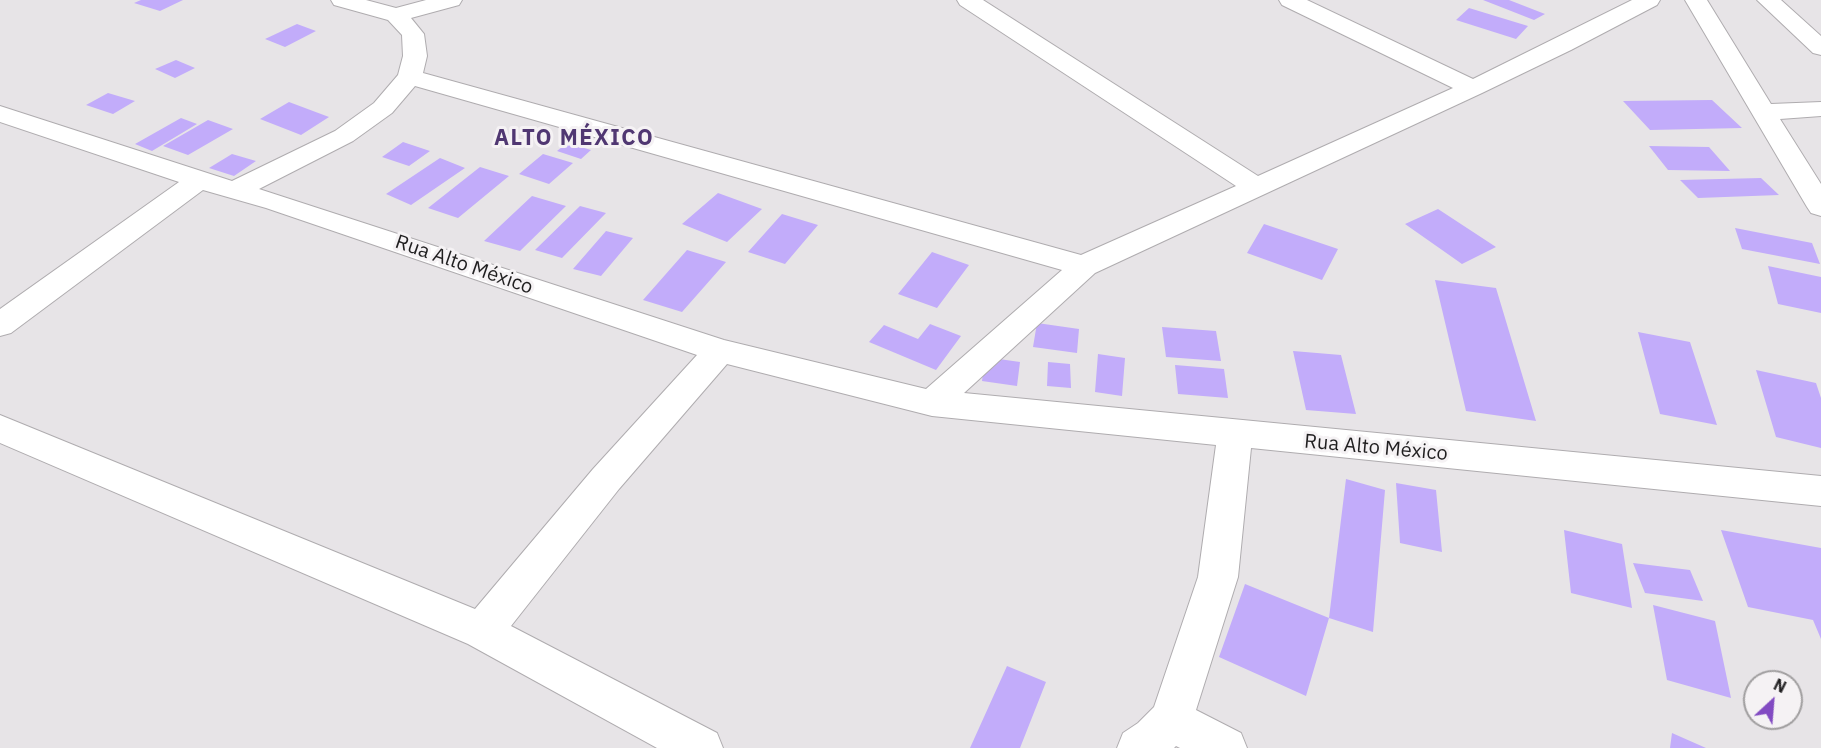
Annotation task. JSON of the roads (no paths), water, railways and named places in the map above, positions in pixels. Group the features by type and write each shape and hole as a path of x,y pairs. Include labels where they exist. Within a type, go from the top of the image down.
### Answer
{"street":[{"path":"342,0 396,15 451,0"},
{"path":"968,0 1257,187"},
{"path":"1290,0 1473,88"},
{"path":"932,403 1084,266 1473,88 1649,0"},
{"path":"1696,0 1821,207"},
{"path":"1768,0 1821,48"},
{"path":"234,191 344,136 383,108 410,77 415,56 413,33 396,15"},
{"path":"410,77 1084,266"},
{"path":"1765,112 1821,109"},
{"name":"Rua Alto México","path":"0,114 234,191 276,202 720,351 932,403 1821,491"},
{"path":"0,325 200,179"},
{"path":"482,631 606,479 720,351"},
{"path":"0,428 482,631 701,748"},
{"path":"1139,748 1154,738 1171,720 1218,577 1235,434"},
{"path":"1171,720 1225,748"}],"district":[{"name":"ALTO MÉXICO","path":"574,139"}]}
